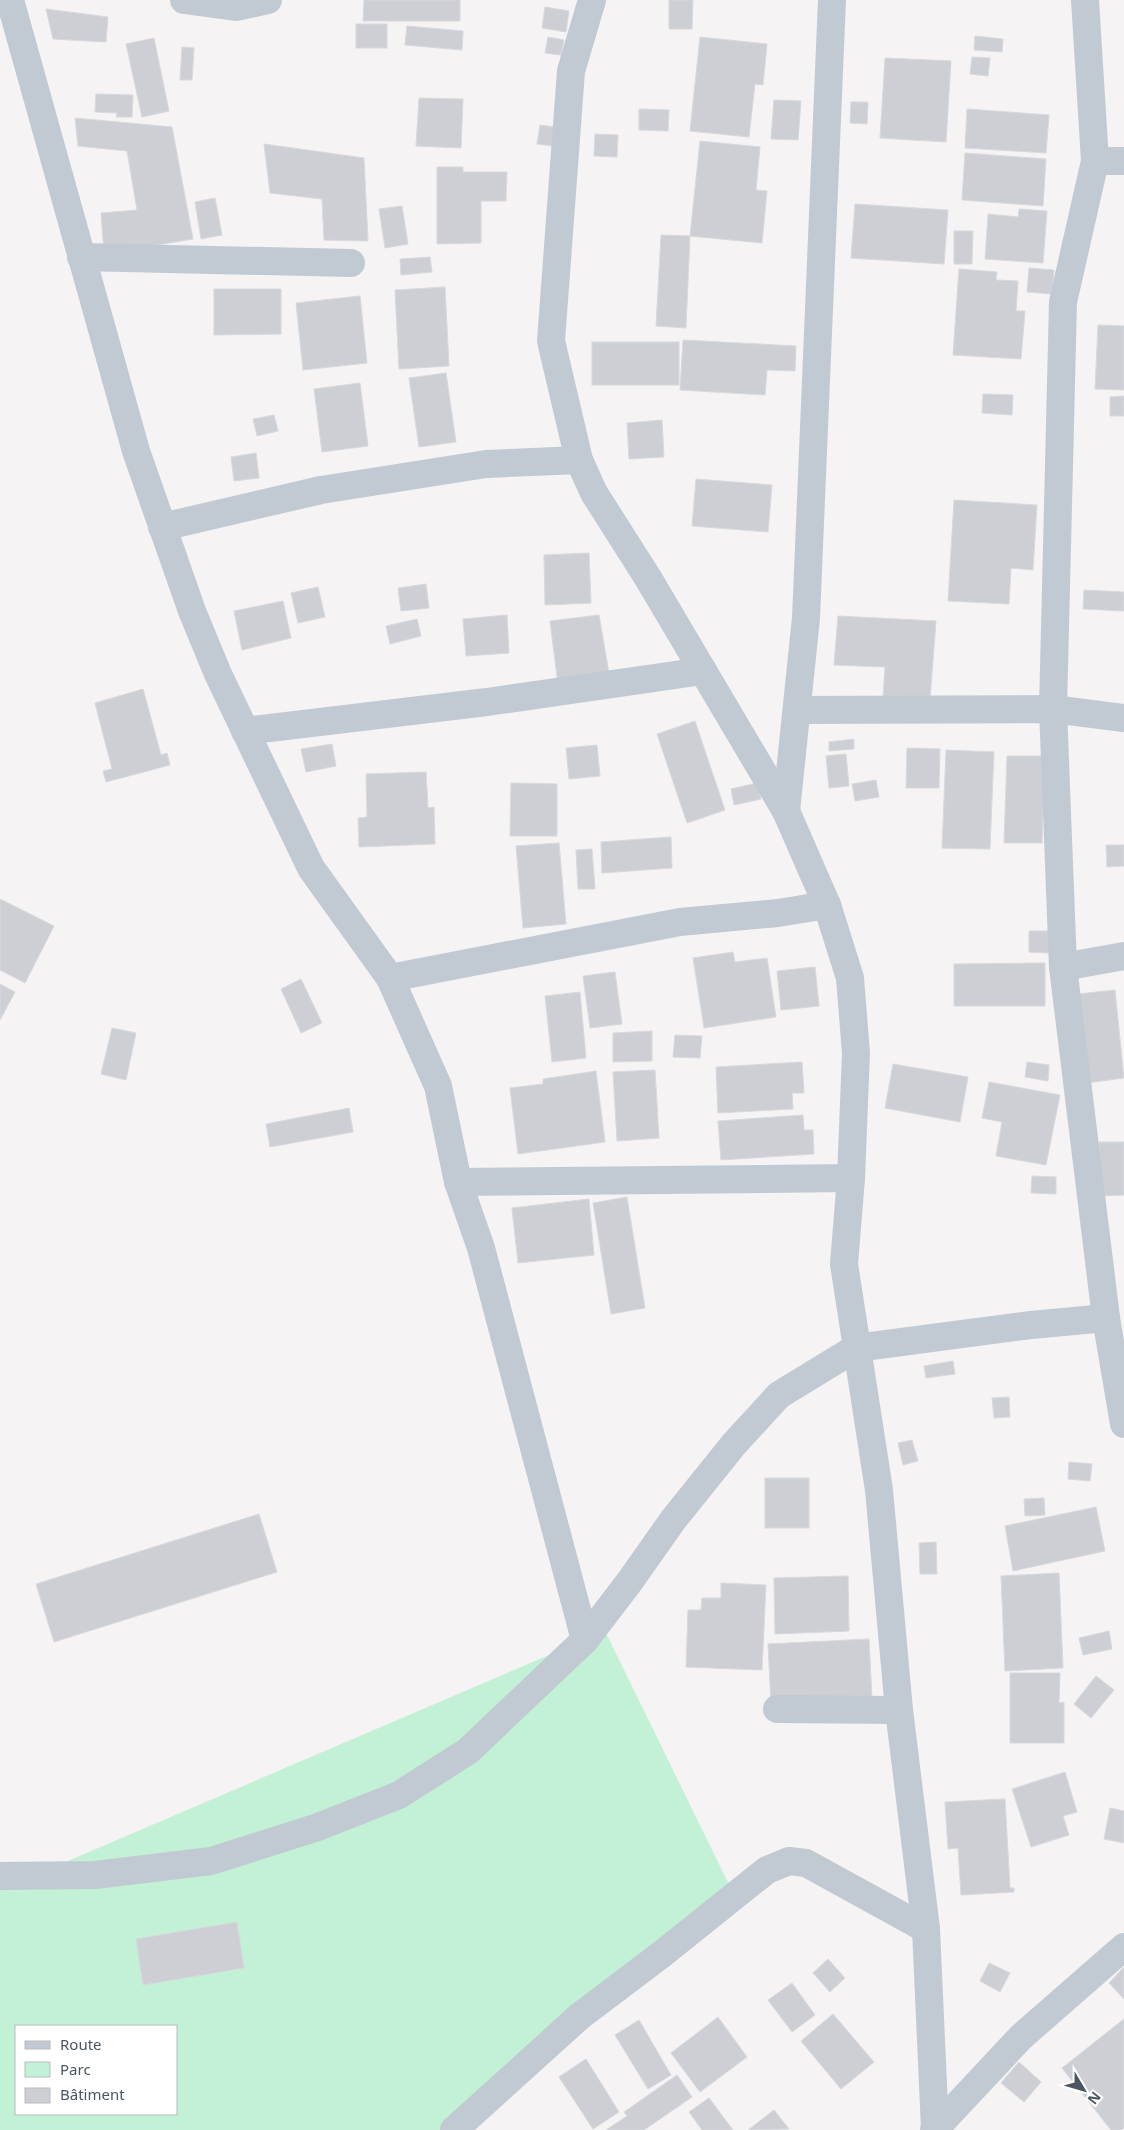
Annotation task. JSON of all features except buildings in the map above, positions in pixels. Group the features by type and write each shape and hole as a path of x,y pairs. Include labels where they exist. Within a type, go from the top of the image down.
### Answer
{"street":[{"path":"10,0 136,451 192,611 218,674 311,868 390,978 438,1086 458,1182 481,1248 584,1640"},
{"path":"184,0 236,7 268,0"},
{"path":"592,0 571,71 551,341 579,460 594,493 648,578 786,811 827,905 850,978 856,1053 851,1178 844,1264 879,1490 899,1710 926,1929 934,2129"},
{"path":"786,811 798,710 806,618 832,0"},
{"path":"1085,0 1095,161 1063,302 1053,709 1063,967 1106,1318 1124,1424"},
{"path":"1095,161 1124,161"},
{"path":"81,257 351,263"},
{"path":"162,528 321,490 486,464 579,460"},
{"path":"246,731 487,702 703,671"},
{"path":"798,710 1053,709 1124,718"},
{"path":"390,978 680,922 778,913 827,905"},
{"path":"1063,967 1124,956"},
{"path":"458,1182 851,1178"},
{"path":"0,1876 95,1876 211,1861 318,1827 399,1795 468,1751 584,1640 630,1581 673,1520 734,1444 779,1395 856,1348 1031,1325 1106,1318"},
{"path":"777,1709 899,1710"},
{"path":"454,2130 580,2016 662,1954 767,1870 789,1861 806,1863 926,1929"},
{"path":"934,2129 1021,2037 1124,1947"}],"green space":[{"path":"605,1631 740,1907 451,2130 0,2130 0,1890"}]}
